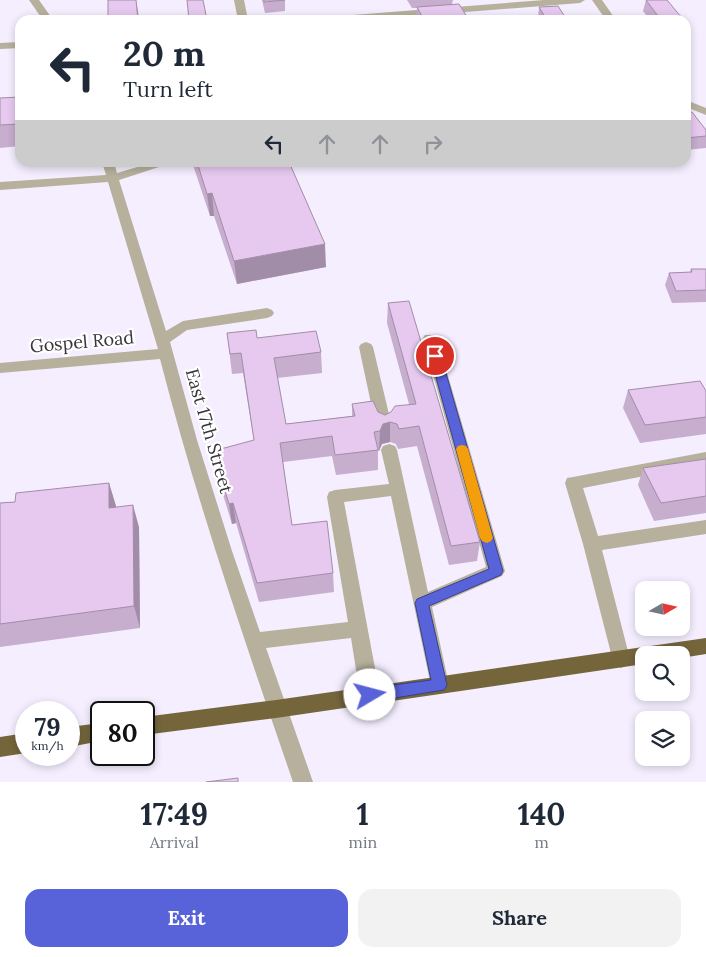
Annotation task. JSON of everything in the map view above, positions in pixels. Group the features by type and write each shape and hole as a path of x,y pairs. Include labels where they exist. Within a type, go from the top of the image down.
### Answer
{"highway":[{"path":"690,648 706,646"},
{"path":"155,724 635,657"},
{"path":"0,747 15,745"}],"street":[{"path":"34,0 44,15"},
{"path":"239,0 243,15"},
{"path":"390,15 580,0"},
{"path":"597,0 608,15"},
{"path":"0,46 15,45"},
{"path":"691,107 706,112"},
{"name":"East 17th Street","path":"110,167 214,523 303,782"},
{"path":"0,186 114,178 146,167"},
{"path":"164,347 184,326 267,313"},
{"path":"422,603 496,571 430,338"},
{"name":"Gospel Road","path":"0,368 164,347"},
{"path":"366,347 384,427"},
{"path":"389,450 439,685"},
{"path":"621,659 592,544 573,483 706,458"},
{"path":"370,695 335,497 398,489"},
{"path":"592,544 706,527"},
{"path":"253,641 358,629"}],"building":[{"path":"108,0 136,0 138,15 108,15"},
{"path":"187,0 203,0 206,15 188,15"},
{"path":"264,0 285,0 264,2"},
{"path":"646,0 667,0 680,15 657,15"},
{"path":"459,4 466,15 421,15 417,7"},
{"path":"558,6 564,15 544,15 539,7"},
{"path":"15,97 15,124 0,125 0,98"},
{"path":"691,112 706,130 706,136 691,138"},
{"path":"199,167 291,167 325,244 234,261 212,193 207,194"},
{"path":"691,269 706,269 706,290 676,291 669,273 692,272"},
{"path":"409,301 480,542 451,546 419,426 399,429 397,424 390,422 383,424 380,431 374,432 378,450 335,455 332,436 280,443 292,525 327,521 333,573 257,583 233,503 229,504 218,469 223,468 217,450 254,440 241,353 230,354 227,333 256,330 257,338 316,331 321,352 274,358 286,424 355,416 352,404 373,401 378,412 385,415 391,412 395,406 416,404 388,303"},
{"path":"700,381 706,391 706,417 645,425 628,390"},
{"path":"706,459 706,496 661,503 643,468"},
{"path":"109,483 109,508 133,505 134,606 0,624 0,503 15,502 16,493"},
{"path":"238,778 238,782 206,782"}],"slow traffic":[{"path":"462,449 487,538"}],"route":[{"path":"370,695 439,685 422,603 496,571 435,356"}]}
